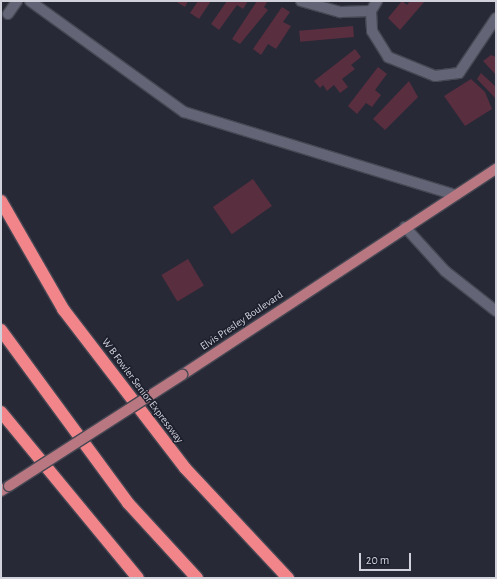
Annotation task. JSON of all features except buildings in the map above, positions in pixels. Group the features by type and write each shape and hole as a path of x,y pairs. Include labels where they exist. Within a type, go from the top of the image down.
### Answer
{"highway":[{"name":"W B Fowler Senior Expressway","path":"1,201 68,316 184,468 288,578"},
{"path":"1,330 128,503 197,578"},
{"path":"1,412 138,578"}],"main road":[{"name":"Elvis Presley Boulevard","path":"5,488 182,375 405,227 496,169"}],"street":[{"path":"8,14 17,1"},
{"path":"30,1 184,112 260,137 415,180 456,195"},
{"path":"301,1 340,12 371,11"},
{"path":"377,1 371,11 372,31 388,57 436,76 459,73 496,18"},
{"path":"405,227 445,271 496,311"}]}
